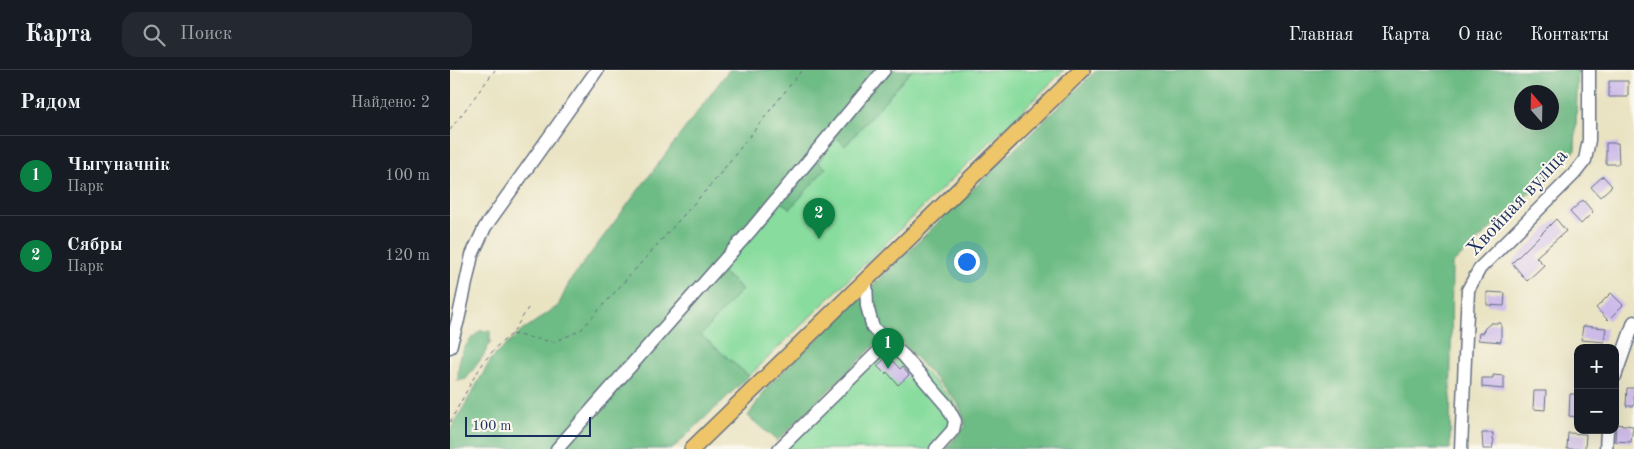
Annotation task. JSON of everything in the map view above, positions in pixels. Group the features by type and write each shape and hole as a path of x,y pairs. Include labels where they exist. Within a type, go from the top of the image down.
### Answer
{"main road":[{"path":"692,449 1082,70"}],"street":[{"path":"450,347 458,320 472,255 486,228 597,70"},
{"path":"557,449 751,230 884,70"},
{"name":"Хвойная вуліца","path":"1462,449 1468,290 1480,268 1574,174 1585,160 1589,140 1589,70"},
{"path":"866,280 867,306 873,328 904,356 946,406 955,421 953,430 936,449"},
{"path":"1619,365 1634,322"},
{"path":"779,449 888,342"},
{"path":"1606,449 1607,434"}],"path":[{"path":"450,130 495,70"},
{"path":"512,334 554,342 582,330 714,180 802,70"},
{"path":"450,422 486,359 498,344 512,334 528,308"}],"green space":[{"path":"729,70 912,70 845,146 837,138 818,162 826,168 791,208 780,202 721,271 742,289 701,335 749,376 672,449 450,449 450,431 492,358 523,330 558,306 570,281"},
{"path":"912,70 1064,70 749,376 700,335 742,289 721,271 780,202 791,208 825,168 818,162 837,138 846,145"},
{"path":"1097,70 1578,70 1575,151 1452,264 1450,449 946,449 966,425 958,403 890,330 777,441 748,416 768,386"},
{"path":"480,331 490,331 490,343 466,379 458,381 462,353 469,342"},
{"path":"889,335 955,403 963,424 941,449 774,449"}],"building":[{"path":"1609,81 1628,81 1628,97 1609,97"},
{"path":"1606,143 1618,143 1619,164 1606,164"},
{"path":"1603,176 1612,186 1600,197 1591,187"},
{"path":"1583,200 1593,212 1581,224 1570,212"},
{"path":"1556,219 1566,231 1536,257 1544,265 1527,281 1512,263"},
{"path":"1487,292 1505,293 1504,306 1487,305"},
{"path":"1611,293 1623,305 1608,320 1596,308"},
{"path":"1491,323 1501,323 1501,342 1478,340 1479,333 1482,333"},
{"path":"1583,326 1606,328 1604,342 1581,340"},
{"path":"888,356 900,369 902,367 909,375 898,385 887,372 885,374 877,366"},
{"path":"1493,375 1504,376 1504,389 1482,387 1482,378 1493,378"},
{"path":"1627,388 1634,388 1634,406 1626,406"},
{"path":"1534,391 1546,391 1545,410 1533,409"},
{"path":"1570,394 1574,394 1574,417 1569,416"},
{"path":"1619,424 1633,426 1631,442 1615,441 1615,434 1619,434"},
{"path":"1482,433 1493,433 1492,449 1483,449"},
{"path":"1568,433 1586,434 1585,449 1567,449"}],"place":[{"name":"Сябры","path":"819,239"},
{"name":"Чыгуначнік","path":"888,369"}]}
